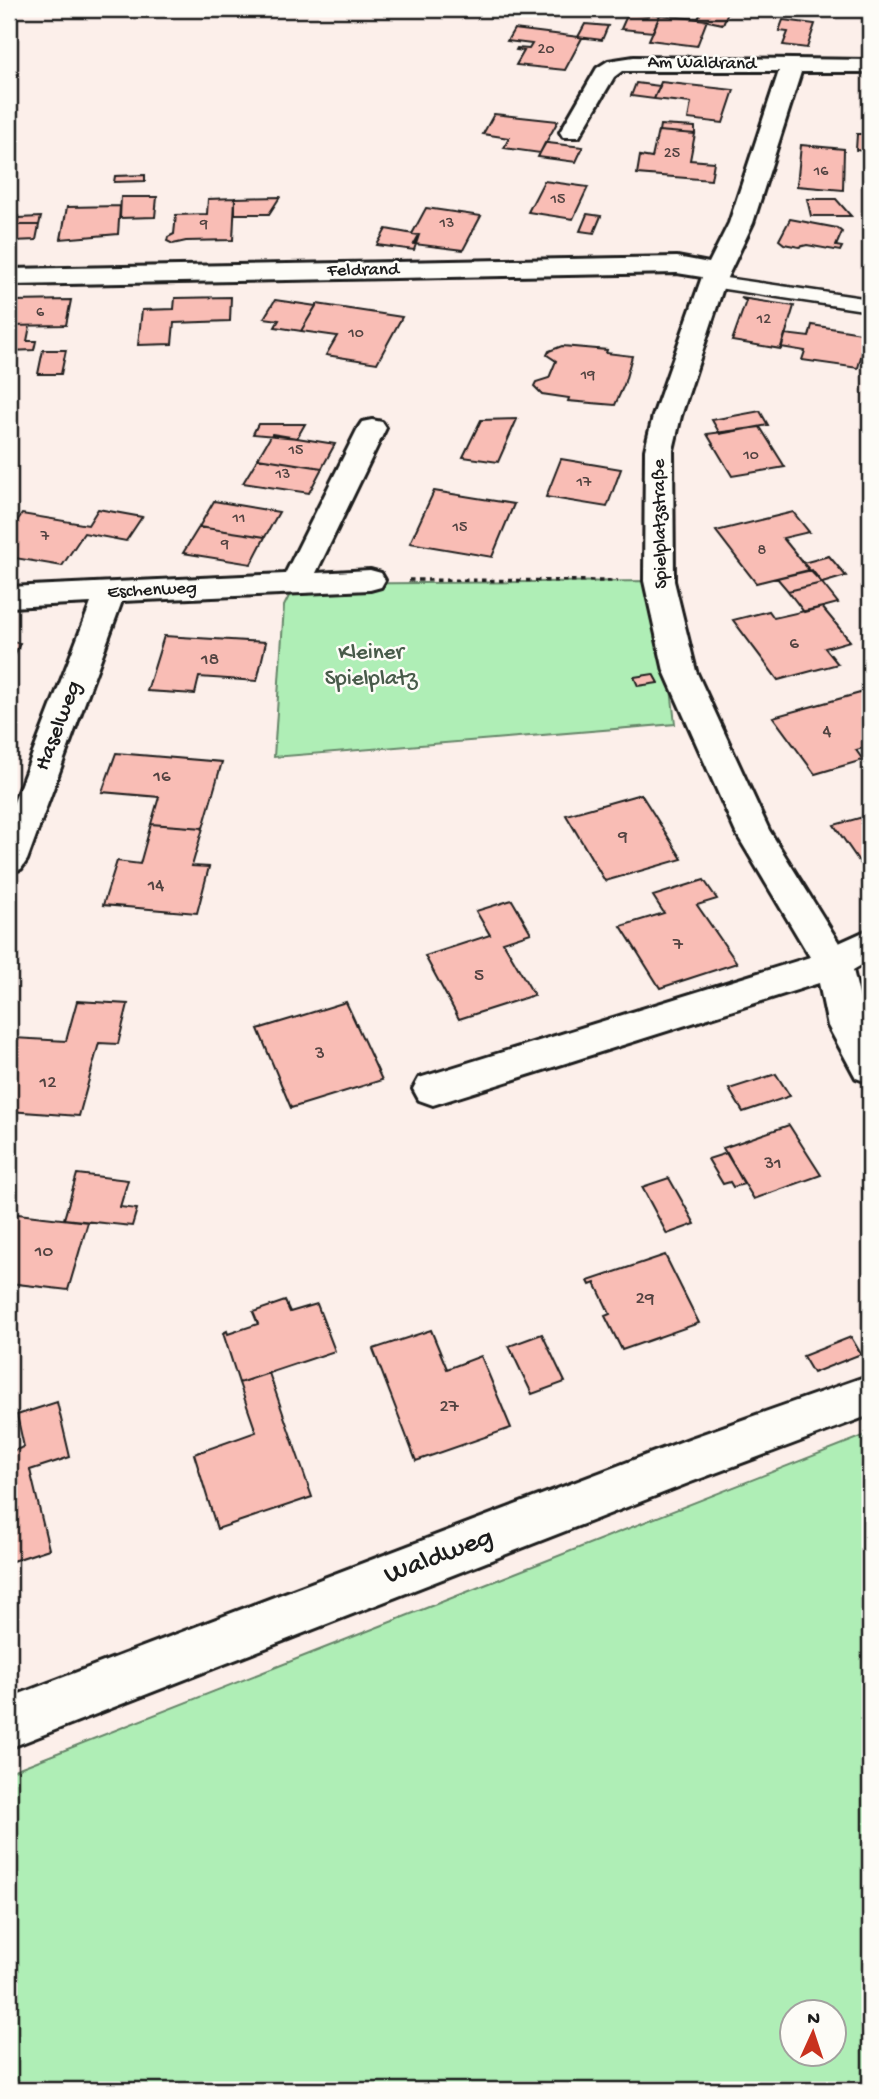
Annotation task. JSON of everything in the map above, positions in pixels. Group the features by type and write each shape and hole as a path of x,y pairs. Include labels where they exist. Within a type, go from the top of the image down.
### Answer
{"street":[{"name":"Am Waldrand","path":"571,132 604,73 616,66 634,63 870,66"},
{"name":"Spielplatzstraße","path":"792,66 741,223 715,277 667,416 659,450 659,581 680,671 753,834 833,964 847,1026 870,1067"},
{"name":"Feldrand","path":"9,277 677,265 715,277"},
{"path":"295,584 372,428"},
{"name":"Eschenweg","path":"9,597 370,580"},
{"name":"Haselweg","path":"9,860 110,593"},
{"path":"433,1089 833,964 870,943"},
{"name":"Waldweg","path":"9,1723 691,1460 870,1395"}],"lane":[{"path":"715,277 870,305"}],"path":[{"path":"370,580 659,581"}],"green space":[{"name":"Kleiner Spielplatz","path":"659,581 675,724 274,757 284,606 295,584"},
{"path":"866,1435 870,1443 870,2090 9,2090 9,1772"}],"building":[{"path":"702,10 728,12 723,24 698,19"},
{"path":"628,13 660,15 653,32 621,29"},
{"path":"660,15 707,20 697,46 649,40"},
{"path":"783,20 815,24 807,48 783,45 788,32 779,31"},
{"path":"585,24 608,26 602,40 578,37"},
{"path":"514,29 582,38 565,70 516,65 524,51 516,50 517,48 529,49 532,44 507,41"},
{"path":"661,82 734,90 723,123 688,119 691,103 654,99"},
{"path":"636,83 660,86 654,99 631,96"},
{"path":"494,114 558,121 540,153 504,148 509,138 483,134"},
{"path":"660,125 695,127 695,134 659,131"},
{"path":"658,131 695,134 690,160 714,162 711,180 637,174 640,156 652,158"},
{"path":"857,134 870,134 870,152 856,150"},
{"path":"545,143 583,147 576,162 538,157"},
{"path":"801,145 844,149 843,190 797,186"},
{"path":"145,175 145,181 114,182 115,176"},
{"path":"544,181 588,187 573,219 528,212"},
{"path":"121,197 157,197 155,217 120,218"},
{"path":"280,197 269,214 235,214 235,198"},
{"path":"235,198 233,240 186,241 173,244 167,241 168,237 174,234 176,215 207,214 208,199"},
{"path":"807,199 836,199 851,216 811,216"},
{"path":"120,206 118,234 61,239 67,207"},
{"path":"426,208 481,216 463,250 414,244 419,235 412,234"},
{"path":"587,214 601,216 594,233 580,231"},
{"path":"9,216 18,216 13,244 9,244"},
{"path":"41,217 39,225 17,225 18,218"},
{"path":"790,219 837,228 842,232 836,246 842,247 840,251 784,244 779,240"},
{"path":"17,225 39,225 36,240 13,241"},
{"path":"386,229 419,235 414,250 377,245"},
{"path":"231,297 230,321 174,323 172,344 138,345 142,310 174,309 175,298"},
{"path":"741,298 794,306 781,349 732,341 746,301"},
{"path":"71,300 66,325 9,326 14,301"},
{"path":"275,300 316,306 301,331 275,327 279,320 264,318"},
{"path":"317,304 402,317 377,363 326,355 337,336 301,331"},
{"path":"812,325 867,334 858,368 802,360 805,351 781,347 785,334 809,337"},
{"path":"11,326 30,326 27,341 36,341 34,350 9,351"},
{"path":"562,346 607,350 606,353 632,356 615,405 568,401 569,398 542,394 534,386 536,382 549,378 556,361 547,355 549,351"},
{"path":"43,350 66,350 61,374 38,374"},
{"path":"760,411 768,425 720,434 712,420"},
{"path":"517,419 498,462 463,457 481,420"},
{"path":"258,424 305,424 297,438 253,434"},
{"path":"760,427 785,467 732,476 707,434"},
{"path":"272,434 335,444 322,468 258,458"},
{"path":"258,458 322,468 309,493 243,483"},
{"path":"561,459 621,469 607,507 546,497"},
{"path":"434,491 514,504 492,557 410,543"},
{"path":"214,501 279,512 265,537 199,527"},
{"path":"98,509 142,517 126,541 84,533 62,566 9,557 9,532 22,514 88,525"},
{"path":"793,512 809,532 783,538 809,570 756,583 716,531"},
{"path":"199,527 265,537 251,564 183,553"},
{"path":"829,556 846,576 822,583 803,563"},
{"path":"812,570 822,583 788,591 777,578"},
{"path":"822,583 838,603 804,612 788,591"},
{"path":"822,607 850,641 825,648 838,664 778,680 733,620 769,611 774,618"},
{"path":"164,636 266,642 257,681 199,677 195,694 147,691"},
{"path":"9,642 20,643 9,669"},
{"path":"653,674 658,683 638,686 634,677"},
{"path":"864,692 870,699 870,746 856,750 863,760 815,774 773,717"},
{"path":"116,753 222,762 203,828 151,824 159,797 102,792"},
{"path":"641,794 682,859 605,881 566,815"},
{"path":"870,815 870,868 865,870 834,825"},
{"path":"151,824 203,828 192,866 209,867 197,913 103,905 117,861 140,864"},
{"path":"704,880 717,899 697,905 737,963 660,988 621,926 664,913 653,896"},
{"path":"512,900 531,933 503,942 534,995 459,1019 425,956 490,935 476,911"},
{"path":"77,1001 128,1004 118,1044 99,1043 79,1116 9,1111 9,1056 14,1038 66,1041"},
{"path":"346,1002 382,1080 291,1108 258,1029"},
{"path":"776,1074 790,1096 743,1112 729,1089"},
{"path":"789,1125 821,1175 754,1199 723,1148"},
{"path":"727,1153 744,1184 733,1187 730,1182 723,1184 708,1159"},
{"path":"77,1174 128,1180 120,1207 137,1209 132,1226 64,1219"},
{"path":"669,1178 695,1224 667,1234 642,1187"},
{"path":"9,1213 88,1222 68,1290 9,1283"},
{"path":"665,1255 699,1323 622,1350 605,1316 610,1314 595,1283 590,1285 588,1281"},
{"path":"285,1301 290,1312 317,1304 335,1351 239,1383 223,1333 227,1331 228,1334 258,1324 253,1312"},
{"path":"431,1330 447,1369 481,1356 511,1428 416,1461 373,1349"},
{"path":"542,1334 565,1382 532,1394 509,1346"},
{"path":"851,1337 861,1354 813,1373 803,1356"},
{"path":"269,1373 312,1497 217,1529 194,1454 256,1432 239,1383"},
{"path":"57,1402 70,1457 30,1470 49,1549 9,1562 9,1452 24,1447 17,1415"}]}
